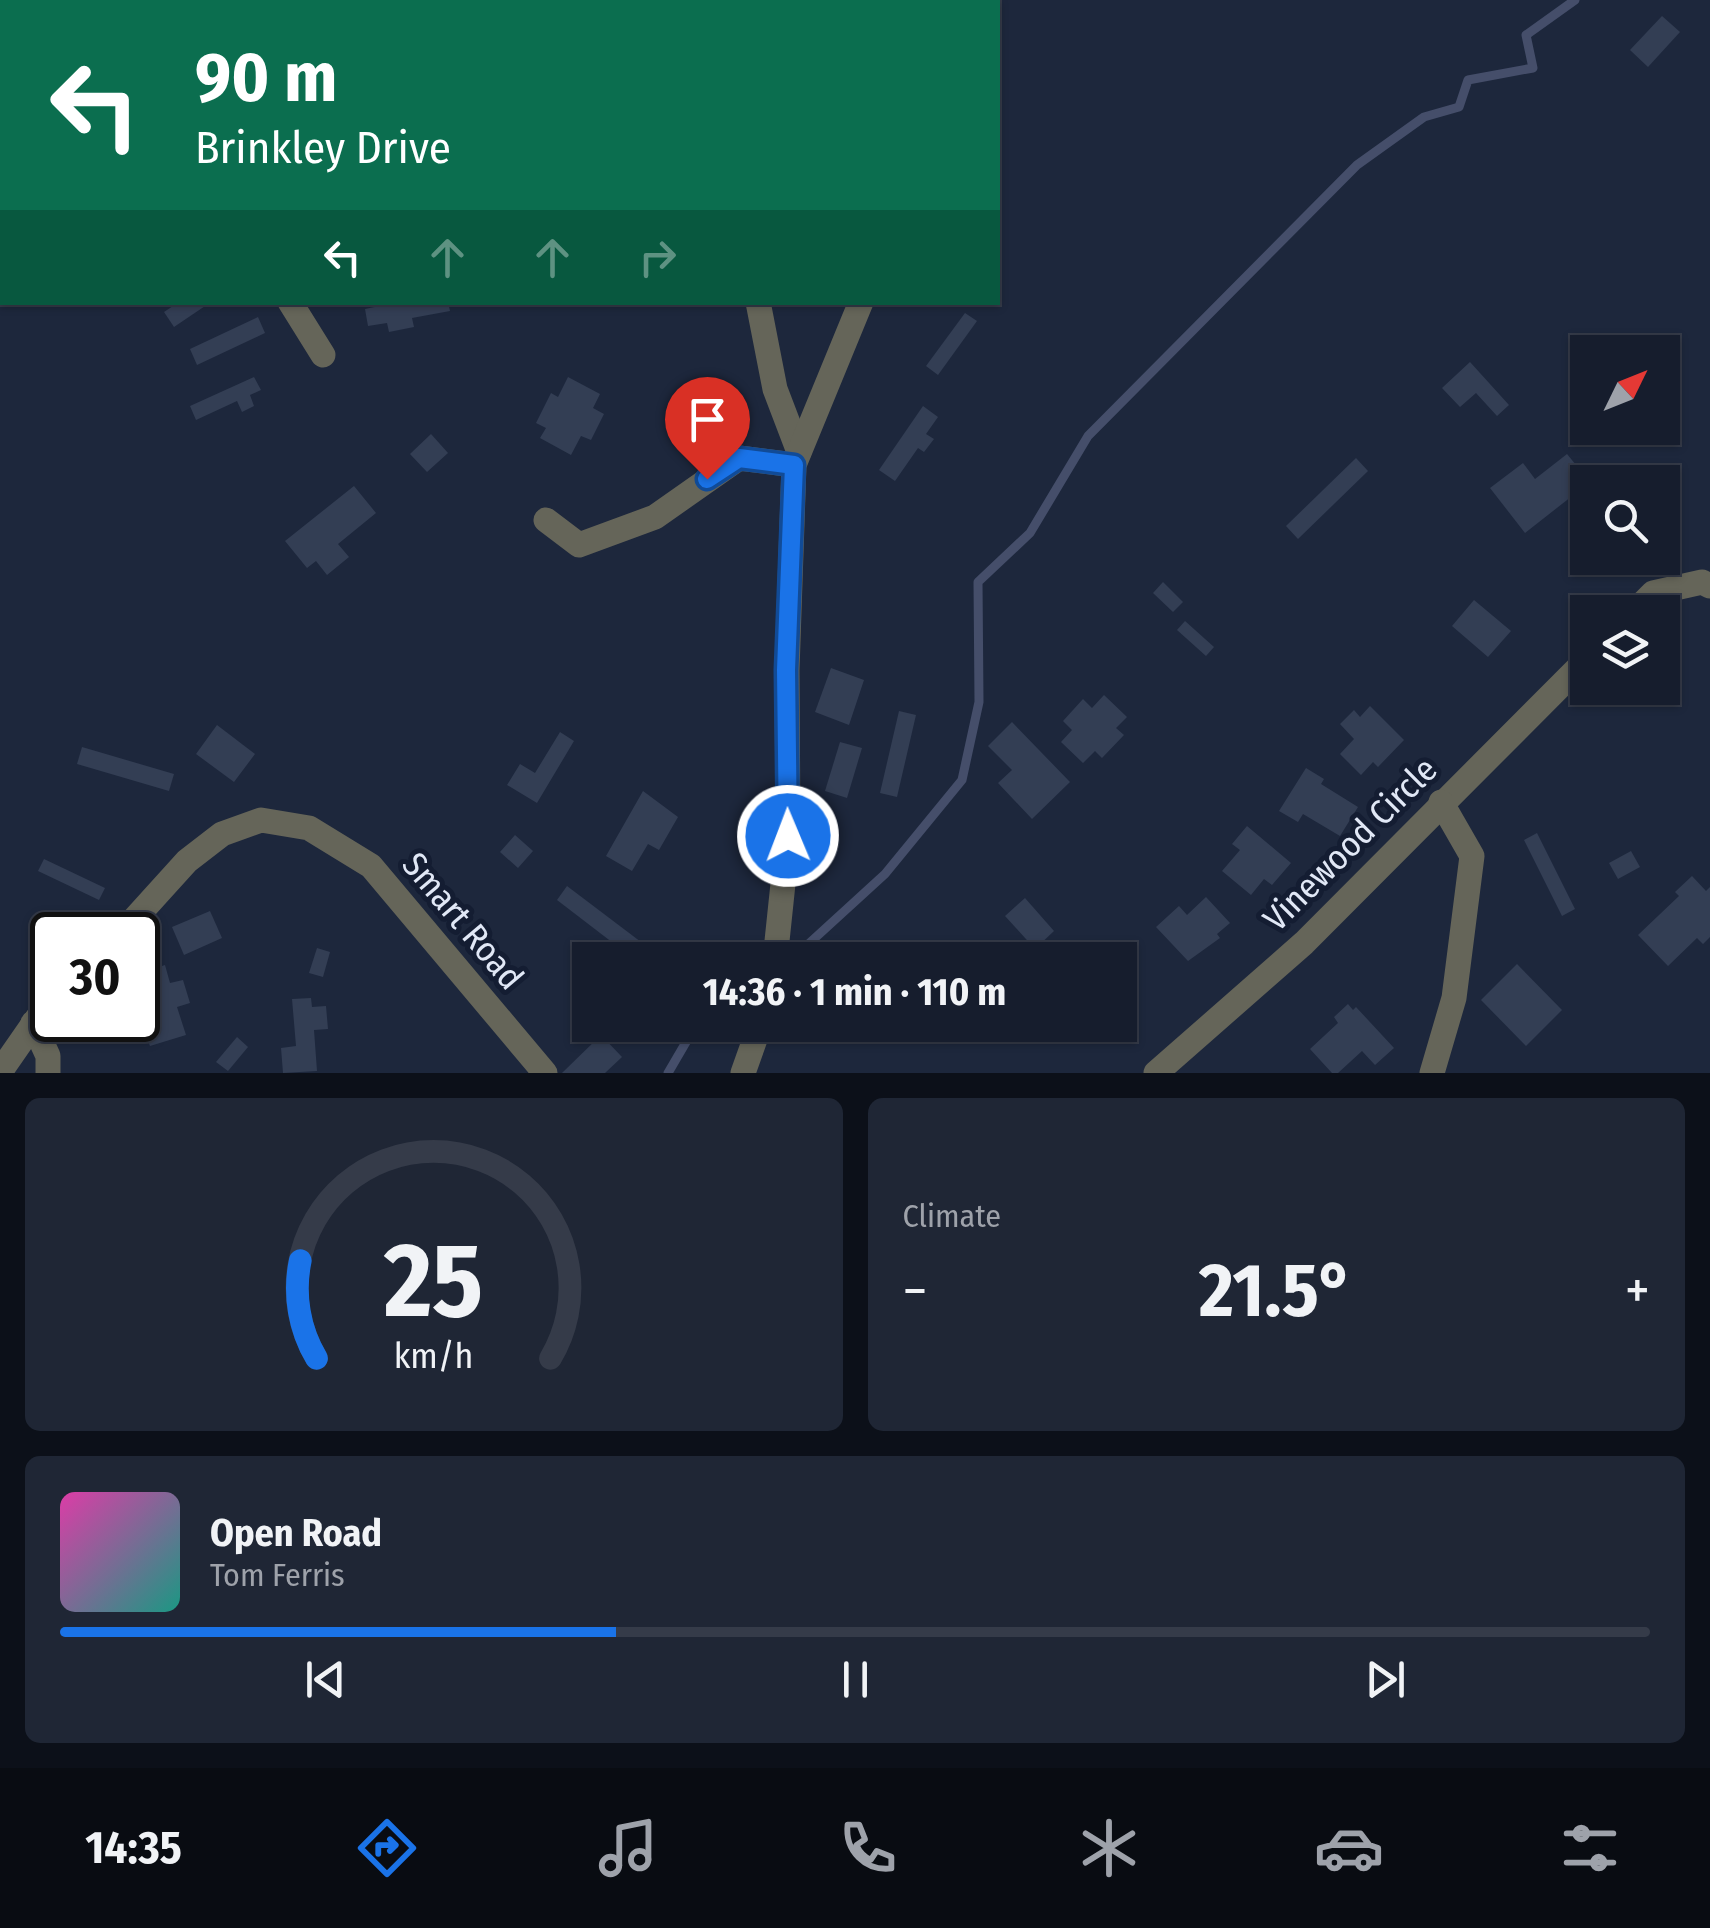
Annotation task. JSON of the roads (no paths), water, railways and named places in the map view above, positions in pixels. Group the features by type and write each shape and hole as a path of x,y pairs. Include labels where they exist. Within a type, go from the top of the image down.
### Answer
{"street":[{"path":"292,305 323,355"},
{"path":"759,305 775,388 796,458 786,670 788,836 777,942"},
{"path":"796,458 860,305"},
{"path":"546,520 580,545 655,517 739,458 796,458"},
{"path":"1651,595 1702,582 1710,586"},
{"name":"Vinewood Circle","path":"1156,1073 1304,943 1570,676"},
{"path":"1432,1073 1454,998 1472,856 1441,802"},
{"name":"Smart Road","path":"141,912 187,861 222,834 261,820 309,828 372,866 545,1073"},
{"path":"0,1072 30,1027"},
{"path":"42,1042 48,1056 48,1073"},
{"path":"744,1073 754,1042"}],"waterway":[{"path":"811,942 885,874 962,780 979,702 978,582 1030,533 1088,436 1357,165 1424,117 1459,107 1468,80 1533,68 1526,35 1575,0"},
{"path":"668,1073 686,1042"}]}
